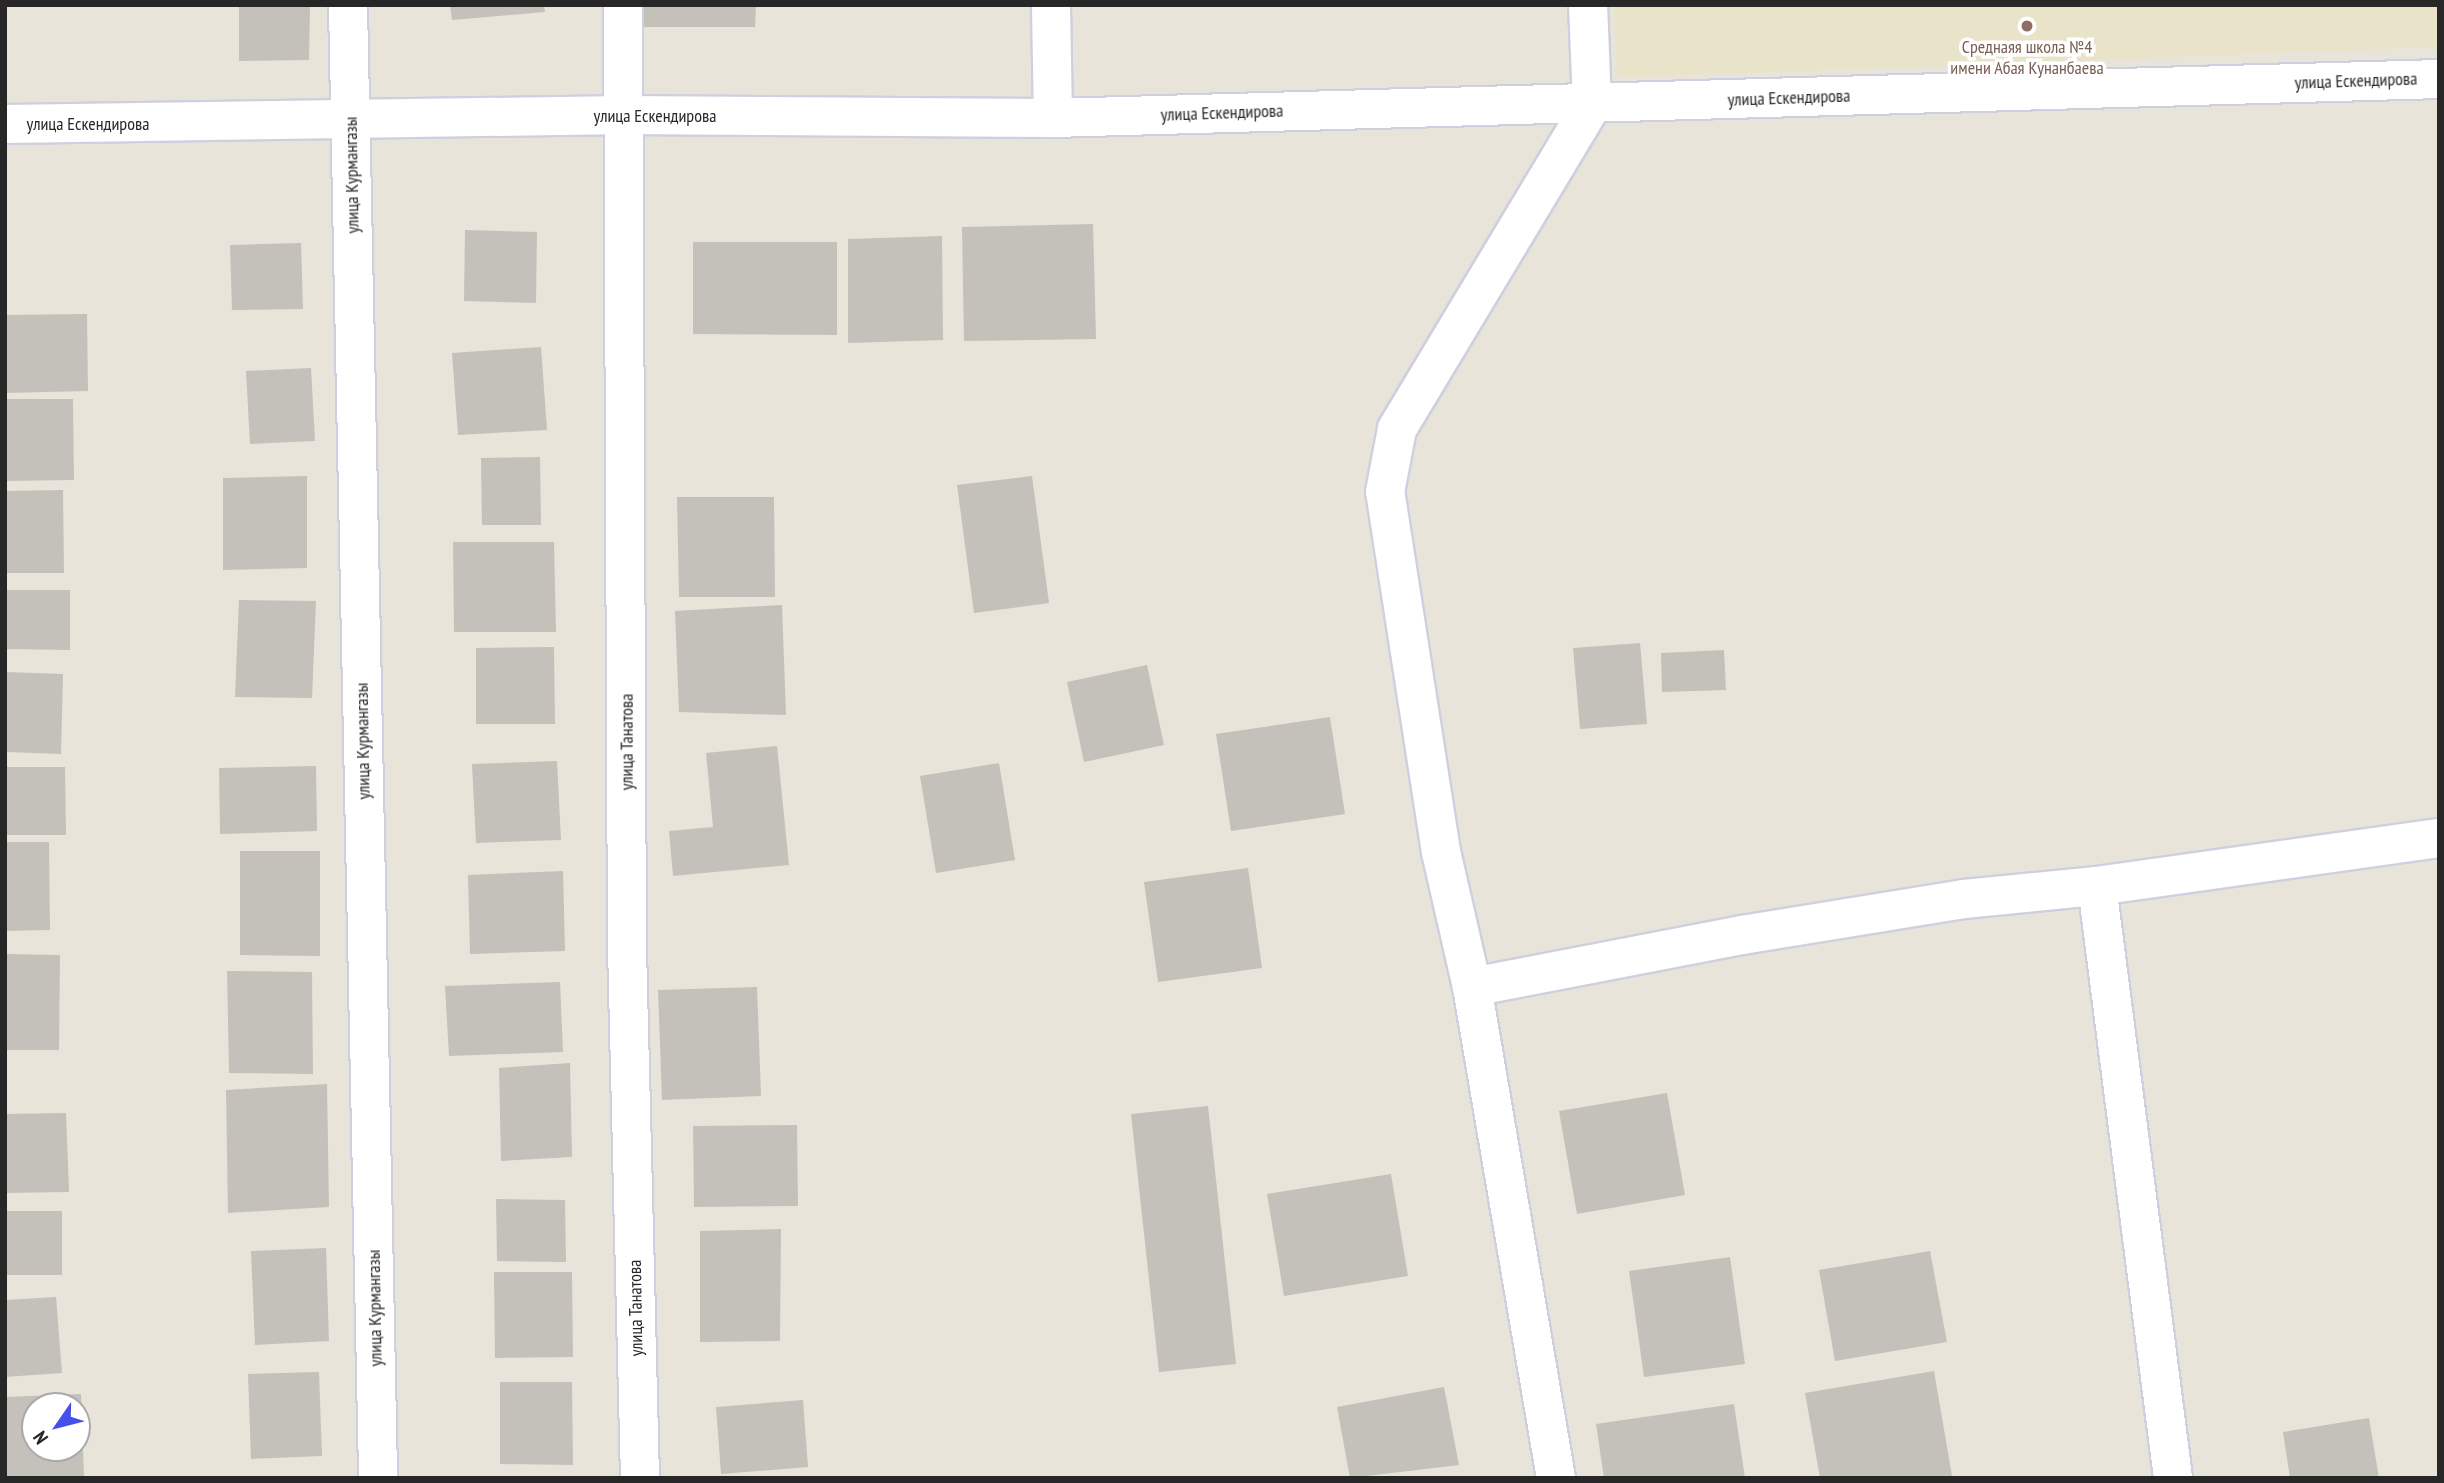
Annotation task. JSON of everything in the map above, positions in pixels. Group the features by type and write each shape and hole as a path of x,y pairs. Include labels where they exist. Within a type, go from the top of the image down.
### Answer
{"street":[{"name":"улица Курмангазы","path":"348,5 378,1478"},
{"name":"улица Танатова","path":"623,5 627,947 640,1478"},
{"path":"1051,5 1053,118"},
{"path":"1556,1478 1472,987 1441,852 1385,492 1397,429 1592,104 1588,5"},
{"name":"улица Ескендирова","path":"5,124 351,123 625,115 1053,118 2439,79"},
{"path":"1472,987 1742,935 1964,899 2097,886 2439,838"},
{"path":"2097,886 2174,1478"}],"shaded area":[{"name":"Среднаяя школа №4 имени Абая Кунанбаева","path":"1614,5 2439,5 2439,47 1617,78"}],"building":[{"path":"239,5 310,5 309,60 239,61"},
{"path":"450,5 544,5 545,12 452,20"},
{"path":"642,5 756,5 755,27 643,27"},
{"path":"1093,224 1096,339 964,341 962,227"},
{"path":"465,230 537,232 536,303 464,301"},
{"path":"942,236 943,340 848,343 848,239"},
{"path":"693,242 837,242 837,335 693,334"},
{"path":"301,243 303,309 232,310 230,245"},
{"path":"87,314 88,391 5,393 5,315"},
{"path":"541,347 547,430 458,435 452,353"},
{"path":"311,368 315,441 250,444 246,371"},
{"path":"5,399 73,399 74,480 5,481"},
{"path":"540,457 541,525 482,525 481,458"},
{"path":"307,476 307,568 223,570 223,478"},
{"path":"1032,476 1049,603 974,613 957,485"},
{"path":"63,490 64,573 5,573 5,491"},
{"path":"677,497 774,497 775,597 679,597"},
{"path":"453,542 554,542 556,632 454,632"},
{"path":"5,590 70,590 70,650 5,649"},
{"path":"239,600 316,601 312,698 235,697"},
{"path":"782,605 786,715 679,712 675,611"},
{"path":"1640,643 1647,724 1580,729 1573,648"},
{"path":"554,647 555,724 476,724 476,648"},
{"path":"1724,650 1726,690 1662,692 1661,653"},
{"path":"1147,665 1164,745 1084,762 1067,682"},
{"path":"5,672 63,674 61,754 5,752"},
{"path":"1330,717 1345,814 1231,831 1216,734"},
{"path":"777,746 789,865 673,876 669,831 713,827 706,753"},
{"path":"557,761 561,840 476,843 472,764"},
{"path":"999,763 1015,860 936,873 920,776"},
{"path":"316,766 317,831 220,834 219,768"},
{"path":"5,767 65,767 66,835 5,835"},
{"path":"5,842 49,842 50,930 5,931"},
{"path":"240,851 320,851 320,956 240,955"},
{"path":"1248,868 1262,968 1158,982 1144,882"},
{"path":"563,871 565,951 470,954 468,875"},
{"path":"5,954 60,955 59,1050 5,1050"},
{"path":"227,971 312,972 313,1074 229,1073"},
{"path":"560,982 563,1052 449,1056 445,986"},
{"path":"757,987 761,1096 662,1100 658,990"},
{"path":"570,1063 572,1157 501,1161 499,1068"},
{"path":"327,1084 329,1207 228,1213 226,1090"},
{"path":"1667,1093 1685,1195 1577,1214 1559,1111"},
{"path":"1208,1106 1236,1364 1159,1372 1131,1114"},
{"path":"66,1113 69,1192 5,1193 5,1114"},
{"path":"797,1125 798,1206 694,1207 693,1126"},
{"path":"1391,1174 1408,1276 1284,1296 1267,1194"},
{"path":"496,1199 565,1200 566,1262 497,1261"},
{"path":"5,1211 62,1211 62,1275 5,1275"},
{"path":"781,1229 780,1341 700,1342 700,1231"},
{"path":"326,1248 329,1341 255,1345 251,1251"},
{"path":"1930,1251 1947,1342 1835,1361 1819,1270"},
{"path":"1730,1257 1745,1364 1644,1377 1629,1271"},
{"path":"494,1272 572,1272 573,1357 495,1358"},
{"path":"56,1297 62,1373 5,1377 5,1300"},
{"path":"1934,1371 1952,1476 1820,1478 1805,1393"},
{"path":"319,1372 322,1456 251,1459 248,1374"},
{"path":"500,1382 572,1382 573,1465 500,1464"},
{"path":"1444,1387 1459,1465 1350,1478 1337,1407"},
{"path":"21,1396 21,1462 83,1462 84,1478 5,1478 5,1397"},
{"path":"803,1400 808,1467 721,1474 716,1407"},
{"path":"1734,1404 1745,1478 1604,1478 1596,1424"},
{"path":"2369,1418 2379,1478 2290,1478 2283,1432"}],"place":[{"name":"Среднаяя школа №4 имени Абая Кунанбаева","path":"2027,26"}]}
